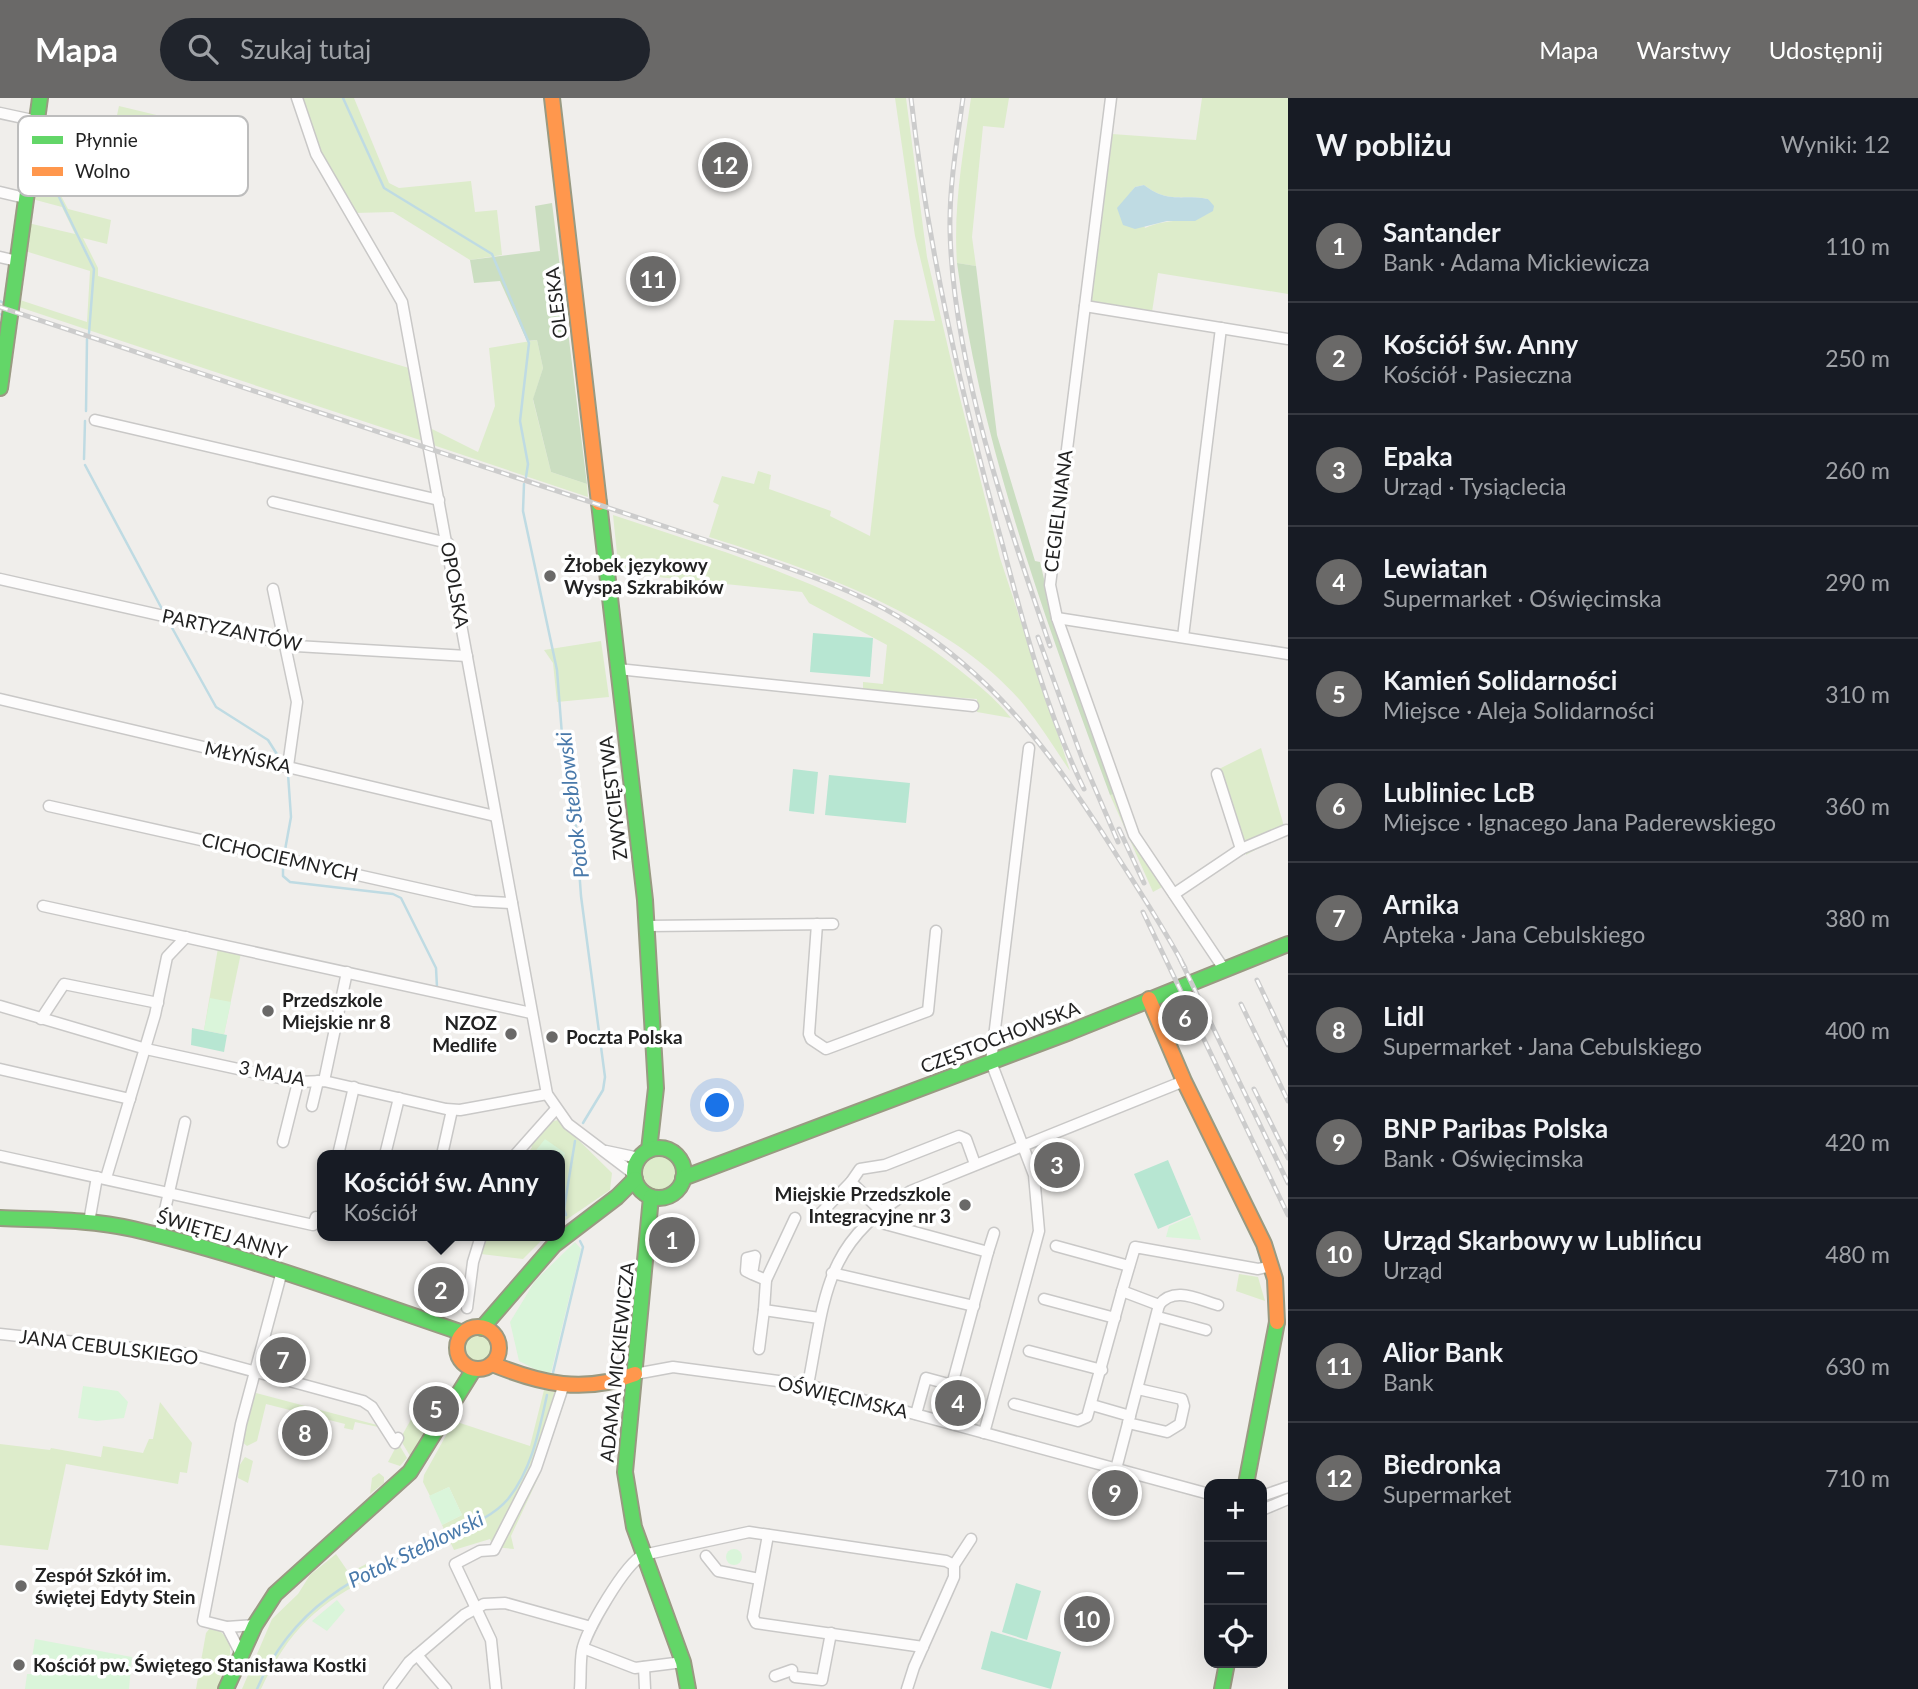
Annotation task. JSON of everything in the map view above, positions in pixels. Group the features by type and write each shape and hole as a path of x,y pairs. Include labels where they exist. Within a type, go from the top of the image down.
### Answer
{"street":[{"path":"38,116 40,98"},
{"name":"OPOLSKA","path":"297,98 316,154 401,298 448,543 531,1013 547,1094 555,1110"},
{"name":"OLESKA","path":"552,98 598,504"},
{"name":"CEGIELNIANA","path":"1111,98 1050,563 1051,594 1057,618 1131,827 1224,969"},
{"path":"0,113 18,117"},
{"path":"0,192 25,198 0,388"},
{"path":"0,257 17,261"},
{"path":"1085,306 1288,339"},
{"path":"1183,637 1221,328"},
{"path":"95,420 439,500"},
{"path":"273,502 448,543"},
{"name":"ZWYCIĘSTWA","path":"598,504 647,926 661,1137 667,1150"},
{"name":"PARTYZANTÓW","path":"0,579 285,644 467,656"},
{"path":"273,589 297,702 288,766"},
{"path":"1057,618 1288,654"},
{"path":"618,669 973,706"},
{"name":"MŁYŃSKA","path":"0,699 495,816"},
{"path":"984,1433 1039,1231 1038,1197 1024,1145 991,1062 1029,748"},
{"path":"1216,774 1241,849"},
{"name":"CICHOCIEMNYCH","path":"49,806 474,901 512,903"},
{"path":"1174,894 1241,849 1286,830"},
{"path":"43,906 531,1013"},
{"path":"817,924 809,1034 811,1040 826,1049 928,1011 936,931"},
{"path":"647,926 833,924"},
{"path":"89,1222 146,1049 167,957 186,937"},
{"name":"CZĘSTOCHOWSKA","path":"683,1178 991,1062 1288,944"},
{"path":"312,1107 321,1081 347,972"},
{"path":"41,1019 64,984 158,1003"},
{"path":"1149,999 1184,1081 1264,1244 1271,1266 1277,1297 1276,1332 1248,1479"},
{"name":"3 MAJA","path":"0,1006 146,1049 298,1082 321,1081 354,1087 452,1110 547,1094"},
{"path":"0,1069 130,1099"},
{"path":"808,1385 819,1318 832,1273 845,1248 878,1214 911,1192 975,1164 1184,1081"},
{"path":"283,1142 298,1082"},
{"path":"339,1150 354,1087"},
{"name":"ZWYCIĘSTWA","path":"644,1154 656,1088"},
{"path":"387,1150 398,1098"},
{"path":"443,1150 452,1110"},
{"path":"519,1150 555,1110 596,1147 634,1176 647,1195"},
{"path":"159,1236 186,1122"},
{"path":"819,1215 860,1169 884,1165 959,1136 966,1139 975,1164"},
{"path":"579,1224 647,1195 671,1195 683,1178 680,1160 667,1150 622,1156 596,1147"},
{"path":"565,1237 634,1176 644,1154"},
{"path":"0,1156 313,1225 316,1217"},
{"name":"CZĘSTOCHOWSKA","path":"680,1160 725,1164"},
{"path":"851,1182 885,1224 988,1252"},
{"name":"ADAMA MICKIEWICZA","path":"647,1195 652,1210 625,1472 632,1521 683,1662 688,1689"},
{"path":"760,1349 766,1280 795,1217"},
{"name":"ŚWIĘTEJ ANNY","path":"0,1218 89,1222 159,1236 282,1271 426,1321 461,1339"},
{"path":"916,1414 926,1378 952,1385 994,1233"},
{"path":"467,1308 473,1262 479,1241"},
{"path":"226,1689 255,1625 289,1578 410,1472 454,1398 468,1366 461,1339 489,1331 528,1272 561,1241"},
{"path":"1056,1246 1129,1266"},
{"path":"1014,1404 1078,1421 1087,1417 1133,1248 1140,1246 1258,1269 1271,1266"},
{"path":"255,1625 227,1627 203,1621 235,1448 282,1271"},
{"path":"832,1273 974,1306"},
{"path":"752,1274 766,1280"},
{"path":"1122,1292 1159,1305"},
{"path":"1116,1469 1159,1305 1165,1297 1175,1293 1218,1305"},
{"path":"1044,1299 1115,1318"},
{"path":"764,1310 819,1318"},
{"path":"1158,1317 1206,1330"},
{"path":"489,1331 499,1344 495,1359"},
{"name":"JANA CEBULSKIEGO","path":"0,1334 175,1352 255,1372 368,1403 395,1443 398,1438"},
{"path":"1029,1351 1101,1370"},
{"path":"468,1366 495,1359 526,1376 564,1387 594,1388 635,1374"},
{"name":"OŚWIĘCIMSKA","path":"635,1374 671,1367 808,1385 1204,1493"},
{"path":"496,1689 491,1640 454,1564 480,1551 494,1550 536,1468 564,1387"},
{"path":"1092,1405 1166,1432 1180,1424 1184,1406 1182,1399 1138,1389"},
{"path":"1251,1468 1252,1479"},
{"path":"1267,1494 1288,1486"},
{"path":"1267,1508 1288,1499"},
{"path":"580,1689 583,1648 591,1628 634,1561 643,1555 735,1533 768,1535 946,1561 954,1565"},
{"path":"768,1535 753,1616 756,1623 923,1647"},
{"path":"907,1689 954,1577 954,1565 971,1539"},
{"path":"706,1556 718,1571 760,1579"},
{"path":"389,1689 400,1671 475,1608 505,1603 591,1628"},
{"path":"227,1627 241,1654"},
{"path":"775,1676 793,1674 822,1680 831,1633"},
{"path":"583,1648 632,1667 683,1662"},
{"path":"417,1655 446,1689"},
{"path":"643,1667 645,1689"},
{"path":"1222,1689 1226,1668"}],"green space":[{"path":"301,98 354,98 389,183 399,188 471,181 475,212 497,210 502,255 470,260 393,212 354,213 323,157"},
{"path":"895,98 906,98 927,257 1000,558 1070,771 1024,705 994,674 959,647 920,622 836,582 709,537 719,505 713,502 722,476 754,484 758,471 771,475 769,489 831,511 830,516 870,536 894,320 935,321 915,236"},
{"path":"971,98 1009,98 1004,128 983,126 972,237 976,266 957,263 956,242 960,180"},
{"path":"1202,98 1288,98 1288,294 1158,273 1152,312 1090,302 1112,134 1196,140","holes":["1144,185 1168,196 1208,199 1213,210 1195,218 1163,222 1145,228 1131,192 1135,187"]},
{"path":"119,106 161,116 117,116"},
{"path":"32,196 61,196 68,209 111,220 107,244 83,238 98,268 98,276 409,368 423,441 19,307 20,300 87,322 90,271 25,251 28,223 75,234 62,207 32,199"},
{"path":"552,203 587,484 551,472 533,399 543,368 537,340 527,341 500,281 474,283 470,260 540,251 535,206"},
{"path":"957,263 976,266 997,435 1035,561 1040,562 1054,621 1115,794 1110,795 1062,665 1018,533 982,399"},
{"path":"537,340 543,368 533,400 551,472 587,484 588,497 433,445 430,428 478,452 495,406 489,348"},
{"path":"613,515 748,560 835,595 878,616 957,668 1011,718 977,712 977,699 863,691 863,682 883,684 887,645 809,603 802,592 619,573"},
{"path":"813,633 873,638 870,677 810,672"},
{"path":"601,641 609,697 557,702 553,663 544,650"},
{"path":"1261,748 1286,833 1246,855 1219,769"},
{"path":"793,769 818,772 814,814 789,811"},
{"path":"829,775 910,783 906,823 825,815"},
{"path":"1115,794 1164,886 1153,892 1110,795"},
{"path":"218,948 241,953 224,1034 204,1030"},
{"path":"210,998 231,1002 224,1034 204,1030"},
{"path":"192,1028 227,1035 224,1052 191,1045"},
{"path":"558,1120 612,1173 610,1190 565,1221 565,1150 530,1150 532,1147 529,1144 549,1122"},
{"path":"545,1139 561,1150 536,1150"},
{"path":"659,1154 672,1160 678,1173 672,1186 659,1192 646,1186 640,1173 646,1160"},
{"path":"1168,1160 1191,1215 1158,1229 1134,1174"},
{"path":"1192,1216 1201,1240 1166,1237 1169,1226"},
{"path":"486,1241 541,1241 523,1259 481,1254"},
{"path":"575,1242 581,1249 550,1377 519,1361 510,1322 535,1281"},
{"path":"1239,1274 1258,1277 1265,1301 1236,1291"},
{"path":"479,1335 489,1339 493,1349 489,1359 479,1363 469,1359 465,1349 469,1339"},
{"path":"83,1386 118,1391 128,1402 124,1418 97,1421 78,1418"},
{"path":"544,1390 567,1395 540,1474 511,1536 514,1549 493,1547 490,1539 454,1550 442,1525 462,1515 449,1487 430,1496 423,1482 424,1475 454,1421 530,1446"},
{"path":"256,1393 378,1427 355,1422 353,1430 344,1428 345,1424 266,1404 257,1441 247,1446 241,1441 242,1435"},
{"path":"422,1400 435,1405 433,1410 437,1412 410,1456 400,1439"},
{"path":"160,1402 192,1443 187,1473 180,1472 178,1484 66,1464 48,1550 0,1545 0,1444 51,1448 101,1457 103,1446 143,1453 149,1439 153,1439"},
{"path":"398,1443 407,1458 400,1466 388,1462"},
{"path":"245,1457 253,1461 248,1483 238,1478 239,1466"},
{"path":"379,1473 384,1477 384,1483 370,1494 372,1478"},
{"path":"449,1487 462,1515 442,1525 429,1496"},
{"path":"731,1549 737,1549 742,1557 740,1563 731,1565 726,1560 726,1554"},
{"path":"336,1554 349,1573 370,1562 377,1575 338,1596 307,1620 282,1650 261,1689 242,1689 272,1619 298,1594 310,1575"},
{"path":"1016,1583 1041,1591 1027,1640 1002,1632"},
{"path":"337,1600 345,1610 327,1631 312,1621"},
{"path":"210,1628 218,1629 230,1641 230,1657 219,1689 196,1689 206,1633"},
{"path":"991,1631 1061,1652 1051,1689 981,1669"},
{"path":"35,1639 132,1657 129,1689 25,1689 27,1674 39,1674 41,1660 32,1658"},
{"path":"139,1657 155,1660 170,1669 145,1665 143,1673 137,1672"}],"water":[{"path":"1144,185 1168,196 1208,199 1214,206 1213,211 1195,221 1167,221 1135,229 1123,225 1117,208 1135,187"}],"waterway":[{"name":"Potok Steblowski","path":"343,98 384,188 492,254 529,343 520,421 528,464 526,477"},
{"path":"59,196 94,269 89,333"},
{"path":"0,301 4,303"},
{"path":"86,411 87,339"},
{"path":"84,459 85,421"},
{"path":"85,465 162,609"},
{"name":"Potok Steblowski","path":"524,484 523,511 557,670 562,735 575,813 581,896 605,1077 603,1090 583,1123"},
{"path":"171,626 216,707 268,740 280,759"},
{"path":"285,850 291,817 288,774"},
{"path":"283,866 283,876 290,882 393,894 401,898 436,968 437,987"},
{"name":"Potok Steblowski","path":"565,1203 575,1141"},
{"name":"Potok Steblowski","path":"552,1377 583,1247 580,1241"},
{"name":"Potok Steblowski","path":"257,1689 273,1658 291,1633 311,1611 334,1593 386,1563 479,1521 502,1506 529,1462 547,1395"}],"railway":[{"path":"911,98 937,267 973,433 1037,668 1058,729 1084,789"},
{"path":"963,98 950,214 953,282 961,334 1000,495 1050,646"},
{"path":"0,307 748,554 825,582 899,617 967,667 1024,724 1073,789 1185,968"},
{"path":"1038,637 1082,758 1118,842"},
{"path":"1119,829 1144,883"},
{"path":"1143,912 1288,1215"},
{"path":"1180,959 1288,1183"},
{"path":"1257,980 1288,1045"},
{"path":"1241,1004 1288,1101"},
{"path":"1254,1089 1288,1158"}],"traffic: fast":[{"path":"38,116 40,98"},
{"path":"0,388 26,196"},
{"path":"599,503 645,900 656,1088 649,1150"},
{"path":"683,1178 1070,1032 1288,944"},
{"path":"659,1148 676,1156 684,1173 676,1190 659,1198 642,1190 634,1173 642,1156 659,1148"},
{"path":"565,1237 617,1197 635,1179"},
{"path":"651,1197 625,1472 634,1527 683,1662 688,1689"},
{"path":"0,1218 83,1222 133,1229 175,1239 463,1333"},
{"path":"482,1328 559,1241"},
{"path":"1247,1479 1277,1322"},
{"path":"226,1689 255,1625 275,1594 410,1472 474,1369"},
{"path":"1222,1689 1226,1668"}],"traffic: slow":[{"path":"552,98 599,503"},
{"path":"1149,999 1184,1081 1264,1244 1275,1279 1277,1322"},
{"path":"478,1327 493,1333 499,1348 493,1363 478,1369 463,1363 457,1348 463,1333 478,1327"},
{"path":"492,1364 528,1377 563,1384 598,1384 635,1374"}],"place":[{"name":"Biedronka","path":"725,165"},
{"name":"Alior Bank","path":"653,279"},
{"name":"Żłobek językowy Wyspa Szkrabików","path":"550,576"},
{"name":"Przedszkole Miejskie nr 8","path":"268,1011"},
{"name":"Lubliniec LcB","path":"1185,1018"},
{"name":"NZOZ Medlife","path":"511,1034"},
{"name":"Poczta Polska","path":"552,1037"},
{"name":"Epaka","path":"1057,1165"},
{"name":"Miejskie Przedszkole Integracyjne nr 3","path":"965,1205"},
{"name":"Santander","path":"672,1240"},
{"name":"Kościół św. Anny","path":"441,1290"},
{"name":"Arnika","path":"283,1360"},
{"name":"Lewiatan","path":"958,1403"},
{"name":"Kamień Solidarności","path":"436,1409"},
{"name":"Lidl","path":"305,1433"},
{"name":"BNP Paribas Polska","path":"1115,1493"},
{"name":"Zespół Szkół im. świętej Edyty Stein","path":"21,1586"},
{"name":"Urząd Skarbowy w Lublińcu","path":"1087,1619"},
{"name":"Kościół pw. Świętego Stanisława Kostki","path":"19,1665"}]}
